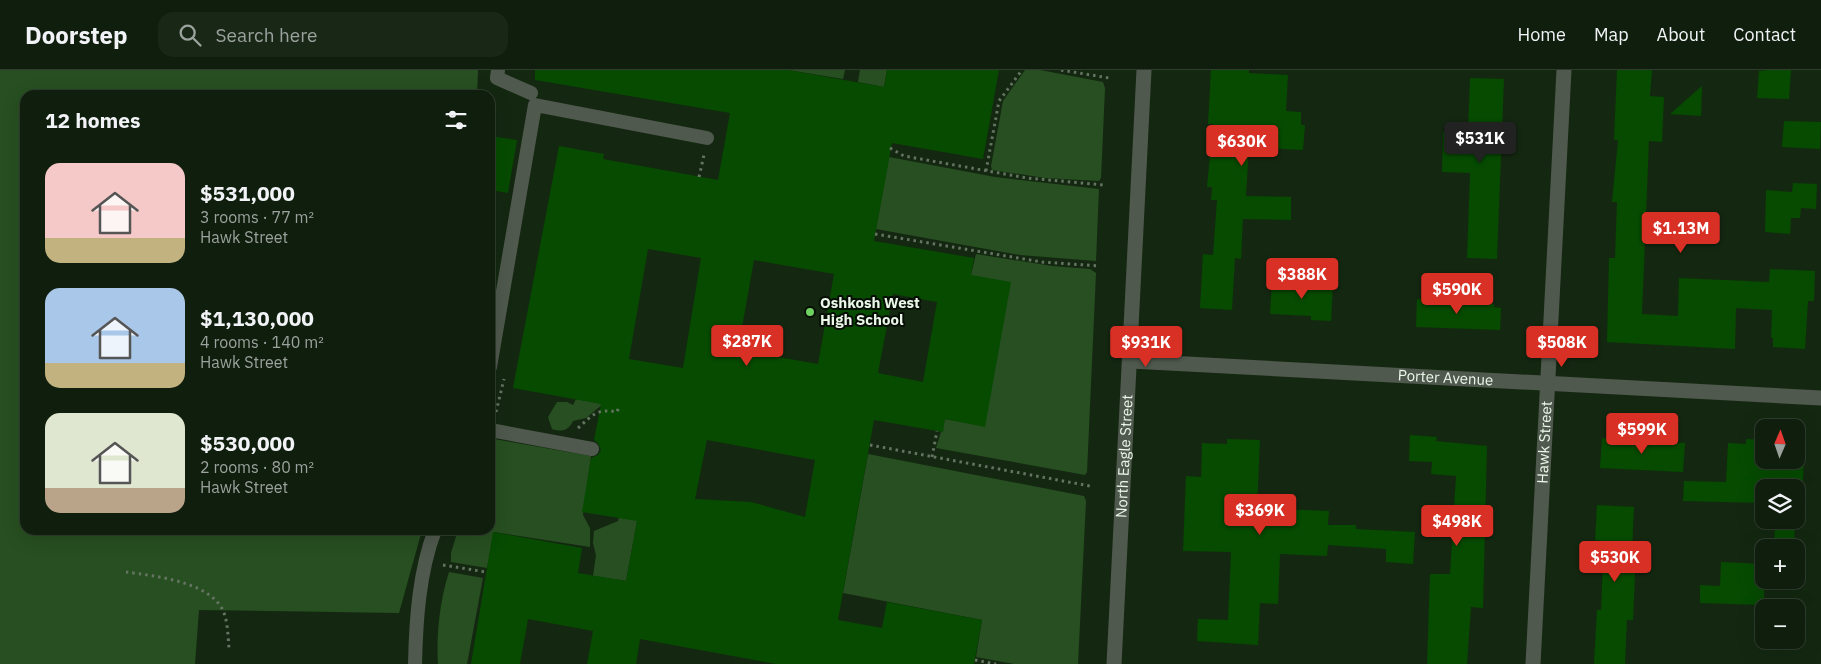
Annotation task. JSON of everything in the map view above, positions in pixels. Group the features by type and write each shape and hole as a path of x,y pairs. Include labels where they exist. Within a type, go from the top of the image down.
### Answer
{"street":[{"name":"North Eagle Street","path":"1114,664 1131,361 1144,70"},
{"name":"Hawk Street","path":"1533,664 1546,382 1564,70"},
{"name":"Porter Avenue","path":"1131,361 1821,398"}],"lane":[{"path":"498,70 497,78 531,93"},
{"path":"495,337 535,105 707,138"},
{"path":"495,431 592,449"},
{"path":"415,664 417,620 422,586 434,535"}],"path":[{"path":"986,171 999,101 1022,70"},
{"path":"1061,70 1108,78"},
{"path":"890,148 904,156 986,171 1050,182 1104,185"},
{"path":"875,234 1042,262 1100,266"},
{"path":"562,444 595,413 604,409 617,412 619,407"},
{"path":"932,457 937,431"},
{"path":"870,445 1090,486"},
{"path":"442,565 486,572"},
{"path":"126,572 178,581 211,597 225,615 229,648"},
{"path":"975,660 996,664"}],"green space":[{"path":"0,70 478,70 477,90 20,90 20,535 421,535 399,613 199,610 195,664 0,664"},
{"path":"788,70 845,70 843,79"},
{"path":"860,70 887,70 884,87 858,82"},
{"path":"1025,70 1040,70 1103,82 1105,88 1101,178 1099,181 1045,178 992,170 991,166 1003,101"},
{"path":"889,157 995,177 1099,189 1096,261 1020,255 876,229"},
{"path":"976,254 1052,266 1090,269 1096,273 1087,472 1085,475 936,448 945,419 984,426 971,275"},
{"path":"576,399 603,404 586,418 573,421 567,429 552,429 548,417 557,402 567,402 573,405"},
{"path":"657,414 626,581 593,576 596,555 593,543 594,531 618,521 632,460"},
{"path":"495,439 591,456 583,515 590,528 590,547 495,532"},
{"path":"868,454 1084,496 1086,501 1078,664 1014,664 976,657 982,620 843,593"},
{"path":"456,535 493,535 487,568 451,562 451,553"},
{"path":"449,572 483,578 467,664 438,664 439,617"}],"building":[{"path":"535,70 788,70 884,87 887,70 999,70 983,159 892,143 874,241 974,258 971,275 1011,282 985,427 945,419 943,432 874,420 838,620 882,628 887,602 982,620 974,664 776,664 640,639 636,664 587,664 593,631 528,619 520,664 471,664 492,535 495,535 495,532 582,548 578,573 626,581 637,521 582,512 591,458 598,455 601,450 598,443 594,440 601,404 513,388 559,146 604,154 603,159 718,180 730,113 535,80","holes":["648,249 701,258 683,368 629,359","754,260 834,274 818,364 738,350","893,294 937,302 923,382 878,373","707,440 815,460 805,517 751,502 695,499"]},
{"path":"1211,70 1249,70 1249,73 1288,75 1286,111 1301,112 1301,125 1305,125 1303,150 1249,147 1246,196 1291,197 1291,220 1243,219 1241,259 1235,258 1232,310 1200,308 1203,254 1213,255 1217,200 1211,200 1212,187 1207,187 1213,124 1208,124"},
{"path":"1617,70 1652,70 1650,96 1664,97 1662,142 1649,141 1642,314 1678,316 1679,278 1769,282 1770,269 1815,271 1814,301 1808,301 1805,349 1773,347 1773,338 1771,338 1772,310 1736,308 1735,349 1607,342 1609,258 1615,258 1617,202 1612,202 1618,140 1614,140"},
{"path":"1791,70 1789,99 1757,98 1759,71"},
{"path":"1470,78 1504,79 1497,259 1467,258 1470,173 1442,172 1443,132 1468,133"},
{"path":"1702,86 1701,116 1670,114"},
{"path":"1784,121 1821,122 1820,149 1782,147"},
{"path":"495,137 517,140 508,193 495,191"},
{"path":"1793,183 1817,184 1816,209 1801,208 1800,218 1791,218 1790,234 1765,232 1766,190 1792,192"},
{"path":"1272,282 1333,285 1331,321 1311,320 1311,316 1270,314"},
{"path":"1417,299 1494,304 1494,307 1501,308 1500,330 1416,327"},
{"path":"1410,435 1437,437 1436,441 1487,446 1483,608 1471,607 1467,664 1427,664 1430,574 1450,574 1456,476 1431,474 1432,462 1409,461"},
{"path":"1602,438 1685,443 1683,472 1600,468"},
{"path":"1227,439 1260,440 1257,508 1329,511 1328,525 1356,525 1356,529 1415,532 1413,564 1386,562 1386,549 1328,545 1327,556 1280,554 1278,604 1260,603 1258,645 1197,641 1198,619 1228,620 1231,552 1183,551 1186,476 1201,477 1202,443 1227,444"},
{"path":"1746,439 1755,440 1755,469 1804,469 1803,479 1755,479 1755,503 1683,501 1684,481 1726,482 1728,443 1746,444"},
{"path":"1597,505 1634,507 1632,551 1636,552 1633,620 1627,620 1625,664 1594,664 1597,610 1601,610 1603,563 1601,563 1602,541 1595,540"},
{"path":"1775,529 1795,529 1794,539 1774,539"},
{"path":"1721,562 1755,564 1755,589 1764,589 1764,599 1755,599 1755,605 1700,603 1700,585 1720,586"}],"place":[{"name":"Oshkosh West High School","path":"810,312"}]}
